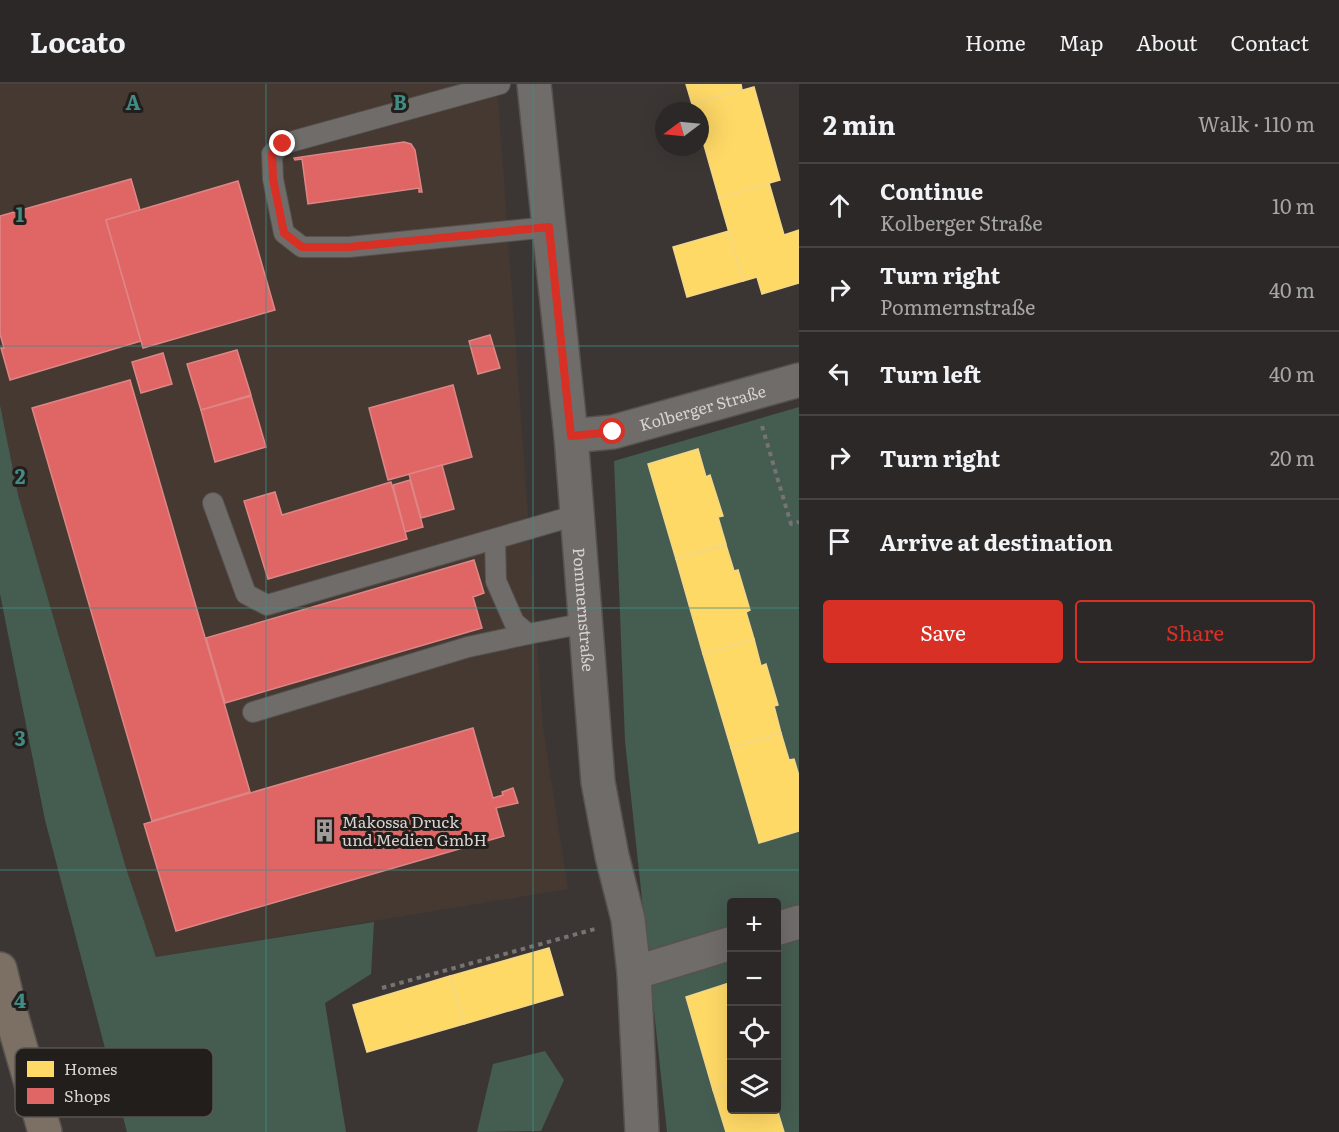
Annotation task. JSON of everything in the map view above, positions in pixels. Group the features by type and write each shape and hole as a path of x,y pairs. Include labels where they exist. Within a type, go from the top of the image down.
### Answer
{"highway":[{"path":"0,969 21,1048"},
{"path":"41,1117 45,1132"}],"street":[{"name":"Pommernstraße","path":"534,84 571,436 598,782 612,856 628,920 634,973 642,1132"},
{"name":"Kolberger Straße","path":"571,436 613,432 799,380"},
{"path":"781,928 799,922"},
{"path":"634,973 727,945"}],"lane":[{"path":"501,84 283,144 272,154 273,179 284,233 302,247 349,247 549,227"},
{"path":"213,503 246,594 267,604 577,515"},
{"path":"495,539 496,581 514,622 528,634"},
{"path":"253,712 468,647 586,623"}],"path":[{"path":"753,394 791,524 799,522"},
{"path":"382,988 628,920"}],"shaded area":[{"path":"0,84 497,84 543,727 568,889 156,957 126,868 18,495 0,405"}],"green space":[{"path":"0,405 18,495 126,868 156,957 374,922 371,974 325,1003 346,1132 127,1132 123,1117 213,1117 213,1048 105,1048 45,820 0,594"},
{"path":"799,407 799,1132 667,1132 625,741 614,461"},
{"path":"545,1051 564,1080 541,1131 477,1132 493,1064"}],"building: Homes":[{"path":"686,84 741,84 742,90 691,102"},
{"path":"754,87 780,180 719,198 707,156 709,156 709,102 699,102"},
{"path":"769,183 784,235 799,230 799,283 762,294 757,277 743,281 719,198"},
{"path":"729,231 743,281 687,297 673,247"},
{"path":"698,449 706,477 710,475 723,516 718,517 726,544 676,559 648,464"},
{"path":"726,545 734,571 738,570 750,610 746,612 754,639 703,654 676,559"},
{"path":"754,639 761,666 766,664 778,705 774,706 781,733 731,748 703,654"},
{"path":"781,733 789,760 794,759 799,776 799,831 759,843 731,748"},
{"path":"549,948 563,995 464,1024 450,976"},
{"path":"450,976 464,1024 367,1052 353,1005"},
{"path":"727,984 727,1086 713,1090 686,997"},
{"path":"727,1086 727,1114 778,1114 784,1132 726,1132 713,1090"}],"building: Shops":[{"path":"404,142 411,144 415,150 422,192 419,192 419,188 308,204 302,159 295,160 294,158"},
{"path":"131,179 140,210 106,220 141,341 10,380 1,348 4,348 0,334 0,216"},
{"path":"238,181 275,310 143,348 106,220"},
{"path":"490,335 500,368 478,374 469,341"},
{"path":"237,350 251,395 201,410 187,364"},
{"path":"163,353 172,384 141,393 132,362"},
{"path":"130,380 250,792 152,821 32,408"},
{"path":"453,385 472,457 388,480 369,408"},
{"path":"251,396 266,447 215,462 201,410"},
{"path":"442,465 454,509 421,518 409,474"},
{"path":"410,480 423,527 405,532 393,485"},
{"path":"391,482 407,539 268,579 244,501 275,492 282,515"},
{"path":"474,560 484,593 473,597 482,628 225,703 206,638"},
{"name":"Makossa Druck und Medien GmbH","path":"473,728 493,798 513,788 518,803 496,808 504,836 176,931 144,824"}],"place":[{"name":"Makossa Druck und Medien GmbH","path":"324,830"}],"route":[{"path":"283,144 272,154 273,179 284,233 302,247 349,247 549,227 571,436 613,432"}]}
